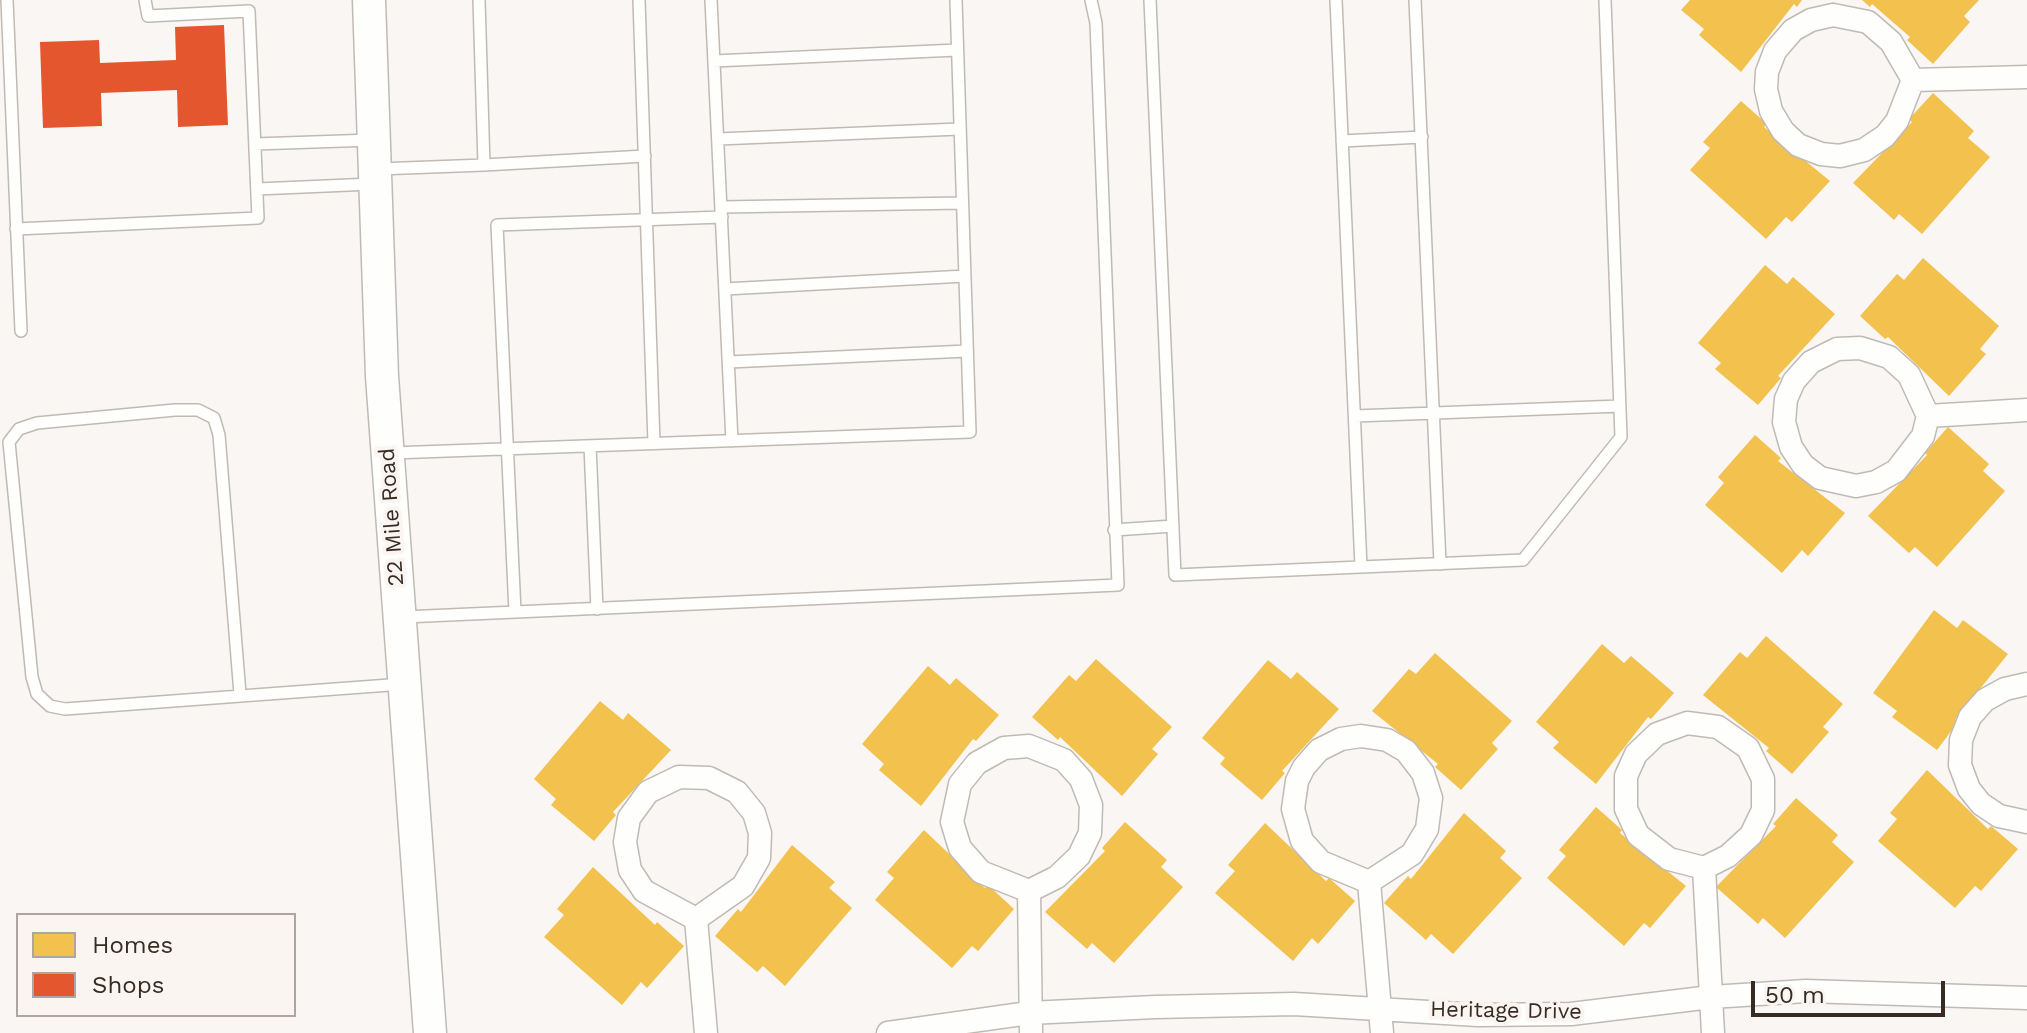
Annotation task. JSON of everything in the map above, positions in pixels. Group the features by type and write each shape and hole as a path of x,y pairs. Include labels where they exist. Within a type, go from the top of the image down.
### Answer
{"street":[{"name":"22 Mile Road","path":"369,0 373,164 387,453 430,1033"},
{"path":"1833,15 1868,22 1891,42 1913,80 1897,121 1885,136 1864,150 1840,156 1821,154 1798,145 1783,131 1771,111 1766,89 1767,72 1775,51 1793,30 1811,20 1833,15"},
{"path":"1913,80 2027,77"},
{"path":"1860,348 1889,357 1909,375 1928,416 1923,436 1896,471 1876,482 1856,486 1820,478 1803,465 1791,447 1784,422 1786,399 1794,381 1811,362 1837,349 1860,348"},
{"path":"1928,416 2027,410"},
{"path":"2027,684 2005,689 1985,700 1970,717 1961,740 1960,765 1969,789 1981,804 1999,816 2027,822"},
{"path":"1687,723 1718,727 1748,748 1763,779 1763,810 1751,835 1728,856 1704,868 1669,859 1658,851 1638,835 1626,809 1626,776 1636,754 1657,734 1687,723"},
{"path":"1361,736 1387,740 1406,751 1423,773 1431,798 1427,829 1412,854 1369,882 1321,862 1302,841 1293,809 1297,781 1319,750 1341,739 1361,736"},
{"path":"1029,746 1064,760 1081,779 1091,805 1090,833 1079,856 1057,877 1029,891 981,872 960,848 952,822 960,784 977,763 1004,748 1029,746"},
{"path":"679,777 709,778 737,792 754,813 760,833 759,858 743,886 696,919 644,891 630,870 625,842 629,818 648,792 679,777"},
{"path":"1704,868 1713,1033"},
{"path":"1369,882 1382,1033"},
{"path":"1029,891 1030,1023"},
{"path":"696,919 706,1033"},
{"name":"Heritage Drive","path":"888,1033 1294,1004 1478,1015 1571,1014 1711,997 1806,991 2027,998"}],"lane":[{"path":"7,0 21,331"},
{"path":"16,229 258,218 249,11 148,16 145,0"},
{"path":"479,0 484,165"},
{"path":"639,0 654,443"},
{"path":"711,0 732,441"},
{"path":"387,453 456,448 510,449 970,432 956,0"},
{"path":"399,617 1118,585 1096,23 1091,0"},
{"path":"1150,0 1175,575 1523,560 1621,437 1605,0"},
{"path":"1336,0 1361,567"},
{"path":"1415,0 1440,564"},
{"path":"714,61 957,50"},
{"path":"718,139 959,129"},
{"path":"1342,141 1422,137"},
{"path":"255,144 373,164 484,165 645,156"},
{"path":"257,189 373,164"},
{"path":"515,612 510,449 497,225 962,203"},
{"path":"725,289 965,276"},
{"path":"729,362 967,351"},
{"path":"1355,416 1620,406"},
{"path":"240,694 219,435 214,418 198,410 175,410 37,423 19,429 9,442 32,677 37,694 50,706 65,709 403,684"},
{"path":"590,446 597,609"},
{"path":"1114,530 1173,526"}],"building: Homes":[{"path":"1690,0 1802,0 1797,7 1794,4 1741,72 1699,35 1704,29 1681,10"},
{"path":"1862,0 1979,0 1964,16 1970,22 1933,64 1907,40 1910,37 1872,4 1870,7"},
{"path":"1933,93 1974,131 1968,138 1990,157 1922,234 1899,214 1894,220 1853,183 1912,122 1909,119"},
{"path":"1741,101 1767,124 1764,127 1830,181 1792,222 1786,217 1766,239 1690,170 1710,148 1703,142"},
{"path":"1923,258 1999,326 1980,349 1986,354 1949,396 1888,337 1885,339 1860,316 1897,274 1904,280"},
{"path":"1765,265 1787,284 1793,277 1835,314 1778,376 1781,378 1758,405 1715,369 1721,363 1698,343"},
{"path":"1948,427 1989,464 1983,471 2005,491 1937,567 1915,547 1909,553 1868,516 1927,455 1925,453"},
{"path":"1755,435 1781,458 1778,461 1845,513 1808,556 1802,550 1782,573 1705,505 1724,483 1718,477"},
{"path":"1934,610 1957,628 1963,620 2008,654 1955,720 1958,722 1937,750 1892,717 1897,711 1873,693"},
{"path":"1766,636 1843,704 1823,727 1829,732 1792,774 1766,751 1769,748 1703,695 1740,652 1747,658"},
{"path":"1602,644 1624,663 1631,656 1674,693 1651,719 1648,717 1596,784 1553,748 1559,742 1536,722"},
{"path":"1435,653 1512,721 1492,743 1498,749 1461,790 1435,767 1438,764 1372,711 1409,669 1416,674"},
{"path":"1096,659 1172,727 1152,749 1158,754 1122,796 1060,737 1058,740 1032,717 1069,675 1076,681"},
{"path":"1268,660 1291,679 1297,672 1339,709 1282,771 1285,773 1262,800 1220,764 1225,758 1202,738"},
{"path":"928,666 950,685 956,678 999,715 976,741 973,739 921,806 879,770 884,764 862,744"},
{"path":"600,701 623,720 628,713 671,750 613,812 616,815 594,841 551,805 556,799 534,779"},
{"path":"1927,770 1988,829 1991,826 2018,849 1981,891 1975,886 1955,908 1878,841 1897,819 1890,813"},
{"path":"1796,798 1838,835 1832,842 1854,862 1785,938 1763,918 1758,924 1716,887 1776,826 1773,824"},
{"path":"1596,807 1622,830 1620,833 1686,886 1650,928 1644,923 1624,946 1547,878 1566,856 1559,850"},
{"path":"1464,813 1506,851 1500,858 1522,878 1453,954 1431,934 1426,940 1384,903 1408,876 1411,879"},
{"path":"1125,822 1167,860 1161,867 1183,887 1114,963 1092,943 1087,949 1045,912 1105,851 1102,848"},
{"path":"1265,823 1326,881 1329,878 1355,901 1318,944 1312,938 1293,961 1215,893 1235,871 1228,865"},
{"path":"924,830 985,888 988,885 1014,909 978,951 972,946 952,968 875,900 894,878 887,872"},
{"path":"792,845 835,882 829,888 852,908 785,986 763,966 757,972 715,936 738,909 741,912"},
{"path":"593,867 655,925 657,922 684,946 647,988 641,982 622,1005 544,937 564,915 557,909"}],"building: Shops":[{"path":"224,25 228,125 178,127 177,90 101,93 102,126 43,128 40,42 99,40 100,63 176,60 175,27"}]}
